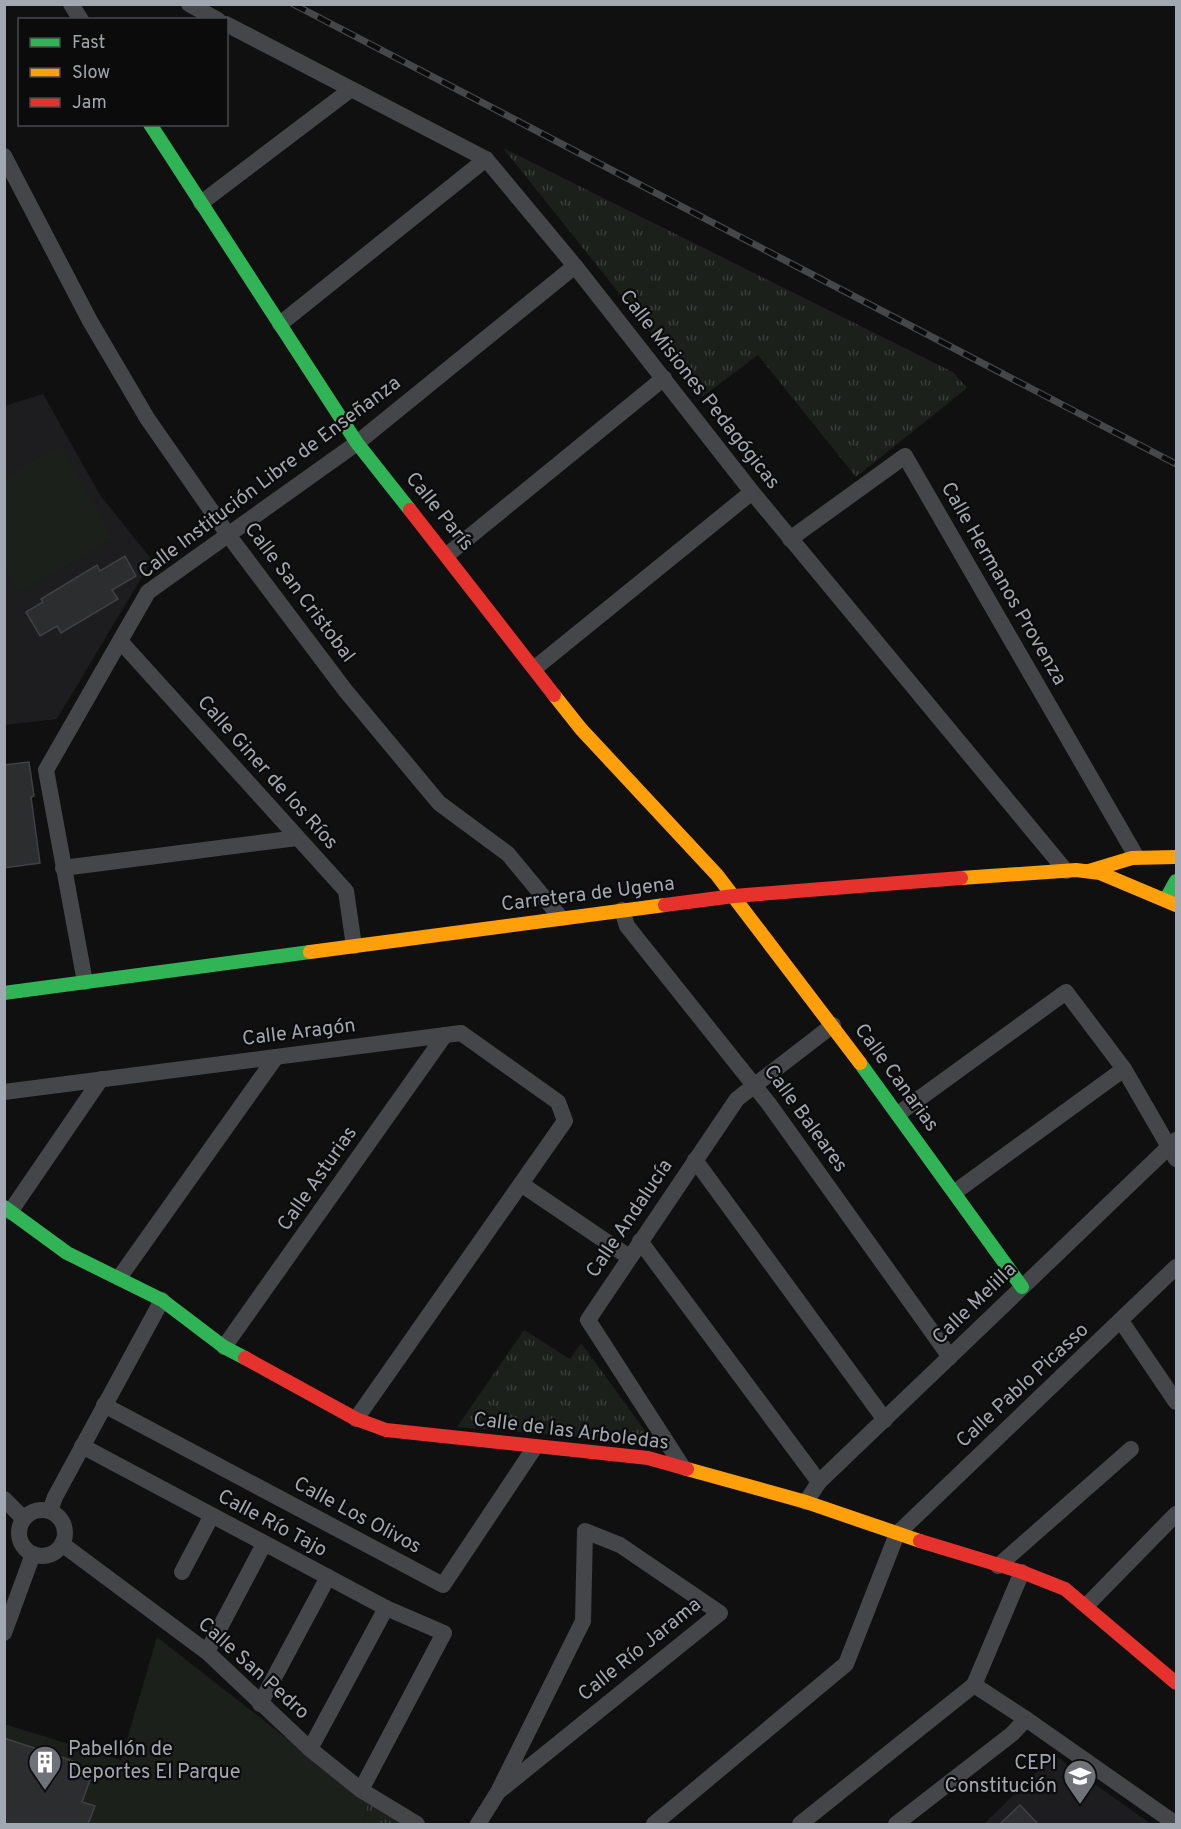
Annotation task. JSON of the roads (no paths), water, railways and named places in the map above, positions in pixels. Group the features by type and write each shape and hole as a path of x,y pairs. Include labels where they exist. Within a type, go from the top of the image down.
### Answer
{"street":[{"path":"71,4 80,18"},
{"path":"189,4 214,18"},
{"name":"Calle Misiones Pedagógicas","path":"228,25 486,159 575,266 790,539 1066,871"},
{"path":"201,202 350,90"},
{"name":"Calle París","path":"151,126 357,444 447,555 582,729 734,896"},
{"name":"Calle San Cristobal","path":"4,156 90,321 142,408 229,536 345,690 440,803 508,854 561,918"},
{"path":"280,324 486,159"},
{"name":"Calle Institución Libre de Enseñanza","path":"85,982 46,770 148,592 357,444 575,266"},
{"path":"447,555 664,378"},
{"name":"Calle Hermanos Provenza","path":"790,539 905,456 1136,856"},
{"path":"535,668 752,492"},
{"name":"Calle Giner de los Ríos","path":"121,642 346,891 354,946"},
{"path":"63,868 297,838"},
{"name":"Carretera de Ugena","path":"4,993 734,896 1089,871 1114,860 1136,856 1176,857"},
{"path":"1089,871 1114,877 1171,902 1176,881"},
{"name":"Calle Canarias","path":"734,896 833,1025 1022,1287"},
{"name":"Calle Baleares","path":"622,910 627,926 754,1084 950,1357"},
{"path":"898,1114 1066,992 1124,1069 1174,1149"},
{"name":"Calle Andalucía","path":"682,1466 588,1320 737,1099 833,1025"},
{"name":"Calle Aragón","path":"4,1092 461,1033 558,1102 565,1121 521,1184"},
{"name":"Calle Asturias","path":"224,1347 445,1035"},
{"path":"119,1278 276,1057"},
{"path":"955,1192 1124,1069"},
{"path":"7,1209 101,1079"},
{"name":"Calle Melilla","path":"806,1502 819,1482 1022,1287 1174,1149"},
{"path":"695,1160 885,1420"},
{"path":"356,1419 521,1184 629,1257"},
{"name":"Calle de las Arboledas","path":"7,1209 67,1253 162,1300 224,1347 356,1419 386,1430 648,1458 806,1502 897,1534 1022,1572 1065,1589 1176,1681"},
{"path":"640,1241 819,1482"},
{"name":"Calle Pablo Picasso","path":"897,1534 1176,1267"},
{"path":"50,1511 82,1446 162,1300"},
{"path":"1121,1321 1176,1402"},
{"name":"Calle Los Olivos","path":"104,1405 443,1585 535,1447"},
{"name":"Calle Río Tajo","path":"82,1446 386,1608 444,1633 361,1790"},
{"path":"998,1566 1131,1449"},
{"path":"4,1499 23,1518"},
{"path":"36,1510 50,1511 62,1521 65,1529 62,1544 46,1556 33,1554 27,1550 20,1539 23,1518 36,1510"},
{"path":"1087,1605 1176,1514"},
{"path":"182,1572 211,1516"},
{"name":"Calle Río Jarama","path":"478,1824 498,1792 583,1621 585,1531 620,1545 720,1613 498,1792"},
{"path":"654,1824 846,1664 897,1534"},
{"name":"Calle San Pedro","path":"62,1544 207,1652 310,1749 361,1790 417,1824"},
{"path":"207,1652 264,1544"},
{"path":"4,1634 33,1554"},
{"path":"800,1824 974,1686 1022,1572"},
{"path":"260,1704 327,1577"},
{"path":"310,1749 386,1608"},
{"path":"974,1686 1026,1719 1176,1824"},
{"path":"896,1824 1012,1734 1026,1719"}],"railway":[{"path":"293,4 1176,464"}],"place":[{"name":"Pabellón de Deportes El Parque","path":"45,1791"},
{"name":"CEPI Constitución","path":"1080,1805"}]}
